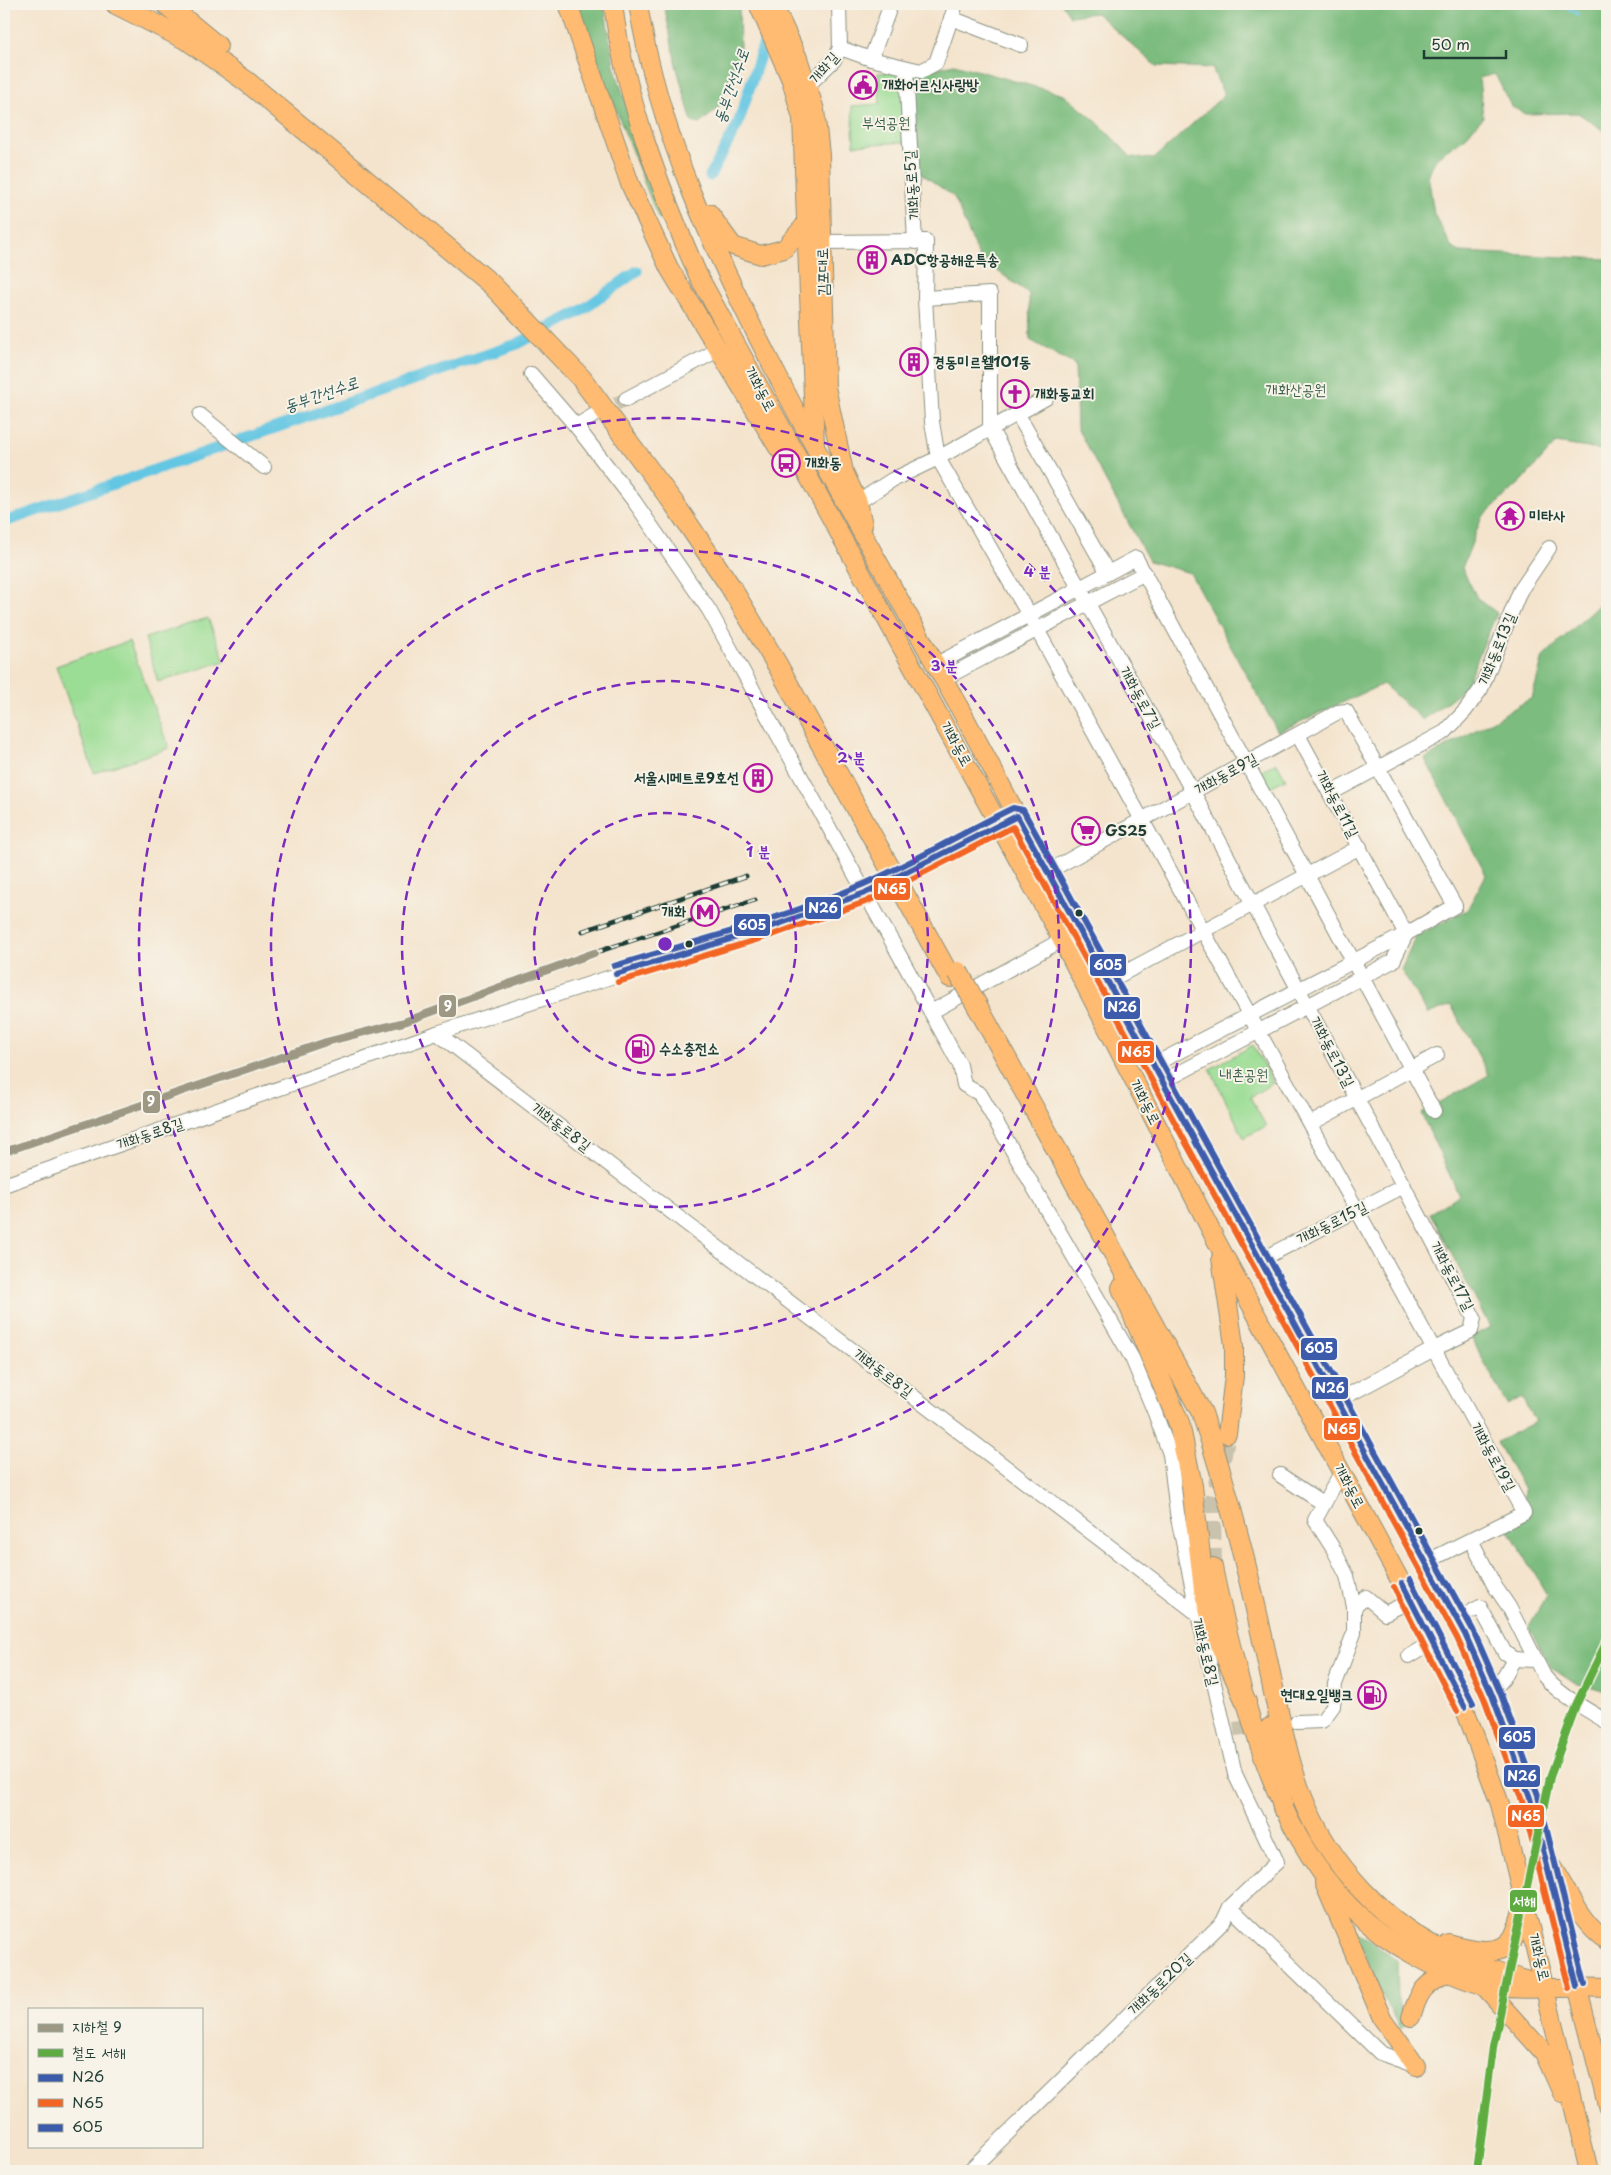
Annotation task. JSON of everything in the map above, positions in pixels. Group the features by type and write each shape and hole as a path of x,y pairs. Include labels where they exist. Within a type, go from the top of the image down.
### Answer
{"highway":[{"path":"116,4 189,41 246,81 495,282"},
{"path":"166,4 495,282 586,376 689,501 741,579 878,838 1202,1413 1223,1475 1243,1551 1288,1751 1312,1821 1351,1877 1372,1900 1414,1934 1461,1959 1546,1987"},
{"path":"975,1011 1191,1414 1213,1473 1232,1543 1264,1693 1283,1808"},
{"path":"1114,1270 1178,1423 1190,1478 1204,1590 1216,1635 1246,1702"},
{"path":"1414,1934 1460,1947 1494,1951 1505,1947 1513,1938 1526,1903"}],"main road":[{"path":"568,4 630,184 669,268 777,446 826,513"},
{"name":"개화동로","path":"613,4 618,37 643,138 669,210 698,275 826,513 1000,824 1062,940 1219,1246 1342,1471 1464,1704 1497,1795 1526,1903 1576,2123 1589,2171"},
{"name":"개화동로","path":"638,4 657,96 683,173 726,277 816,451 986,755 1047,872 1457,1619 1491,1693 1530,1798 1607,2105"},
{"name":"김포대로","path":"758,4 799,88 815,110 820,148 826,387 844,472 858,502 867,542"},
{"name":"김포대로","path":"773,4 798,58 804,144 805,225 816,451 826,513"},
{"path":"683,173 722,234 733,246 747,252 761,255 784,250 805,225"},
{"path":"954,740 965,740 980,761 985,760 986,755"},
{"path":"1219,1246 1234,1345 1234,1376 1227,1434"},
{"path":"1212,1567 1257,1743 1283,1808 1300,1842 1319,1871 1371,1927 1408,1952 1447,1973 1482,1984 1508,1989 1577,1986 1607,1988"},
{"path":"1544,1856 1565,1886 1578,1913 1598,1935 1607,1941"},
{"path":"1319,1871 1378,2010 1416,2066"},
{"path":"1411,2017 1421,1990 1430,1981 1447,1973"},
{"path":"1482,1984 1544,2053 1576,2123"}],"street":[{"name":"개화길","path":"799,88 834,60 840,48 839,4"},
{"path":"871,59 890,4"},
{"path":"840,48 906,69 921,70 936,62 956,4"},
{"path":"951,18 1021,45"},
{"name":"개화동로5길","path":"906,69 915,242"},
{"name":"개화동로5길","path":"823,242 926,241 925,298 932,422 938,458"},
{"path":"925,298 990,294 990,428"},
{"path":"626,399 718,350"},
{"path":"531,374 576,426 634,501 709,610 960,1065 964,1085 980,1094 1132,1358 1170,1454 1177,1513 1198,1614"},
{"path":"858,502 892,480 938,458 1046,398"},
{"path":"1018,413 1108,573"},
{"path":"576,426 596,414"},
{"path":"204,418 264,467"},
{"name":"개화동로7길","path":"990,428 1193,792"},
{"path":"938,458 1030,614 1434,1348"},
{"name":"개화동로13길","path":"1331,793 1380,769 1445,732 1470,704 1481,689 1520,591 1548,548"},
{"path":"939,672 1030,614 1136,558 1434,1111"},
{"path":"939,672 1038,629 1145,573"},
{"name":"개화동로9길","path":"1047,872 1142,818 1338,712 1346,711 1380,769"},
{"name":"개화동로11길","path":"1107,982 1360,847 1298,734"},
{"path":"1153,1065 1406,934 1455,906 1380,769"},
{"path":"1193,792 1253,904"},
{"path":"913,870 973,836 1017,816"},
{"path":"1360,847 1406,934"},
{"name":"개화동로13길","path":"1253,904 1404,1186"},
{"name":"개화동로13길","path":"1162,1082 1393,961 1406,934"},
{"path":"931,1012 1062,940"},
{"name":"개화동로8길","path":"4,1185 437,1032 673,957"},
{"name":"개화동로8길","path":"437,1032 1198,1614 1229,1730 1235,1774"},
{"name":"개화동로13길","path":"1310,1124 1437,1056"},
{"name":"개화동로15길","path":"1260,1260 1404,1186"},
{"name":"개화동로17길","path":"1337,1401 1434,1348 1471,1331 1474,1318 1404,1186"},
{"name":"개화동로19길","path":"1426,1562 1524,1513 1434,1348"},
{"path":"1297,1722 1322,1721 1333,1706 1335,1684 1354,1633 1354,1607 1347,1576 1334,1550 1314,1520 1342,1471"},
{"path":"1280,1474 1324,1504"},
{"path":"1471,1540 1534,1660 1551,1685 1607,1722"},
{"path":"1354,1607 1366,1597 1385,1613 1411,1601"},
{"path":"1457,1619 1502,1597"},
{"path":"1480,1607 1504,1653 1514,1659 1534,1660"},
{"path":"1409,1656 1432,1642"},
{"path":"1491,1693 1503,1679 1514,1659"},
{"name":"개화동로20길","path":"969,2171 1223,1922 1230,1907 1277,1862 1235,1774"},
{"path":"1230,1907 1380,2053 1416,2066"}],"green space":[{"path":"575,4 604,4 614,65 650,181 666,223 658,218"},
{"path":"664,4 739,4 740,50 719,107 700,124 692,122 676,65"},
{"name":"개화산공원","path":"1062,4 1607,4 1607,133 1578,113 1525,114 1511,106 1495,74 1479,78 1483,117 1466,137 1437,157 1428,174 1434,214 1452,248 1460,252 1607,259 1607,451 1556,443 1522,481 1482,517 1462,568 1477,598 1497,613 1465,688 1423,720 1383,684 1278,732 1190,573 1149,561 1077,428 1075,365 1030,340 1029,294 979,257 954,197 918,171 914,74 954,64 1064,95 1096,121 1131,157 1154,159 1224,95 1212,68 1156,66 1096,13 1070,16"},
{"name":"부석공원","path":"904,72 908,142 854,145 852,106 880,104 878,73"},
{"path":"1607,597 1607,1692 1577,1684 1550,1666 1529,1626 1547,1595 1506,1525 1523,1511 1524,1489 1497,1442 1535,1422 1522,1397 1507,1405 1471,1337 1490,1327 1430,1213 1459,1195 1421,1113 1489,1075 1451,1005 1428,1014 1401,970 1416,936 1467,910 1486,875 1425,759 1532,698 1543,657"},
{"path":"208,618 225,661 158,682 145,638"},
{"path":"129,641 169,748 94,773 56,666"},
{"path":"1277,763 1286,779 1268,788 1259,771"},
{"name":"내촌공원","path":"1253,1045 1273,1083 1250,1097 1266,1126 1244,1138 1210,1069"},
{"path":"1354,1928 1397,1961 1398,2001 1405,2026 1400,2029 1377,1985"}],"waterway":[{"path":"1561,4 1578,14"},
{"name":"동부간선수로","path":"710,176 738,124 769,27"},
{"name":"동부간선수로","path":"4,522 517,344 581,311 637,271"}],"tunnel":[{"path":"597,413 626,399"},
{"path":"1213,1567 1212,1510 1227,1434"},
{"path":"1234,1729 1261,1726"}],"railway":[{"path":"583,931 746,876"},
{"path":"594,953 755,900"}],"metro line":[{"name":"9","path":"4,1152 326,1042 404,1022 594,953"}],"rail line":[{"name":"서해","path":"1477,2171 1493,2047 1550,1777 1577,1703 1607,1641"}],"transit line":[{"name":"605","path":"614,966 740,929 833,897 902,866 1013,808 1023,810 1473,1630 1500,1692 1538,1795 1585,1984"},
{"name":"N26","path":"616,974 773,926 865,893 1017,816 1465,1634 1492,1695 1530,1798 1577,1986"},
{"name":"N65","path":"618,982 775,934 868,901 1013,827 1457,1638 1484,1698 1522,1801 1569,1988"},
{"name":"605","path":"1410,1579 1473,1703"},
{"name":"N26","path":"1402,1583 1465,1707"},
{"name":"N65","path":"1394,1587 1457,1711"}],"place":[{"name":"개화어르신사랑방","path":"863,85"},
{"name":"ADC항공해운특송","path":"872,260"},
{"name":"경동미르웰101동","path":"914,362"},
{"name":"개화동교회","path":"1015,394"},
{"name":"개화동","path":"786,463"},
{"name":"미타사","path":"1510,516"},
{"name":"서울시메트로9호선","path":"758,778"},
{"name":"GS25","path":"1086,831"},
{"name":"개화","path":"705,912"},
{"name":"수소충전소","path":"640,1049"},
{"name":"현대오일뱅크","path":"1372,1695"}]}
